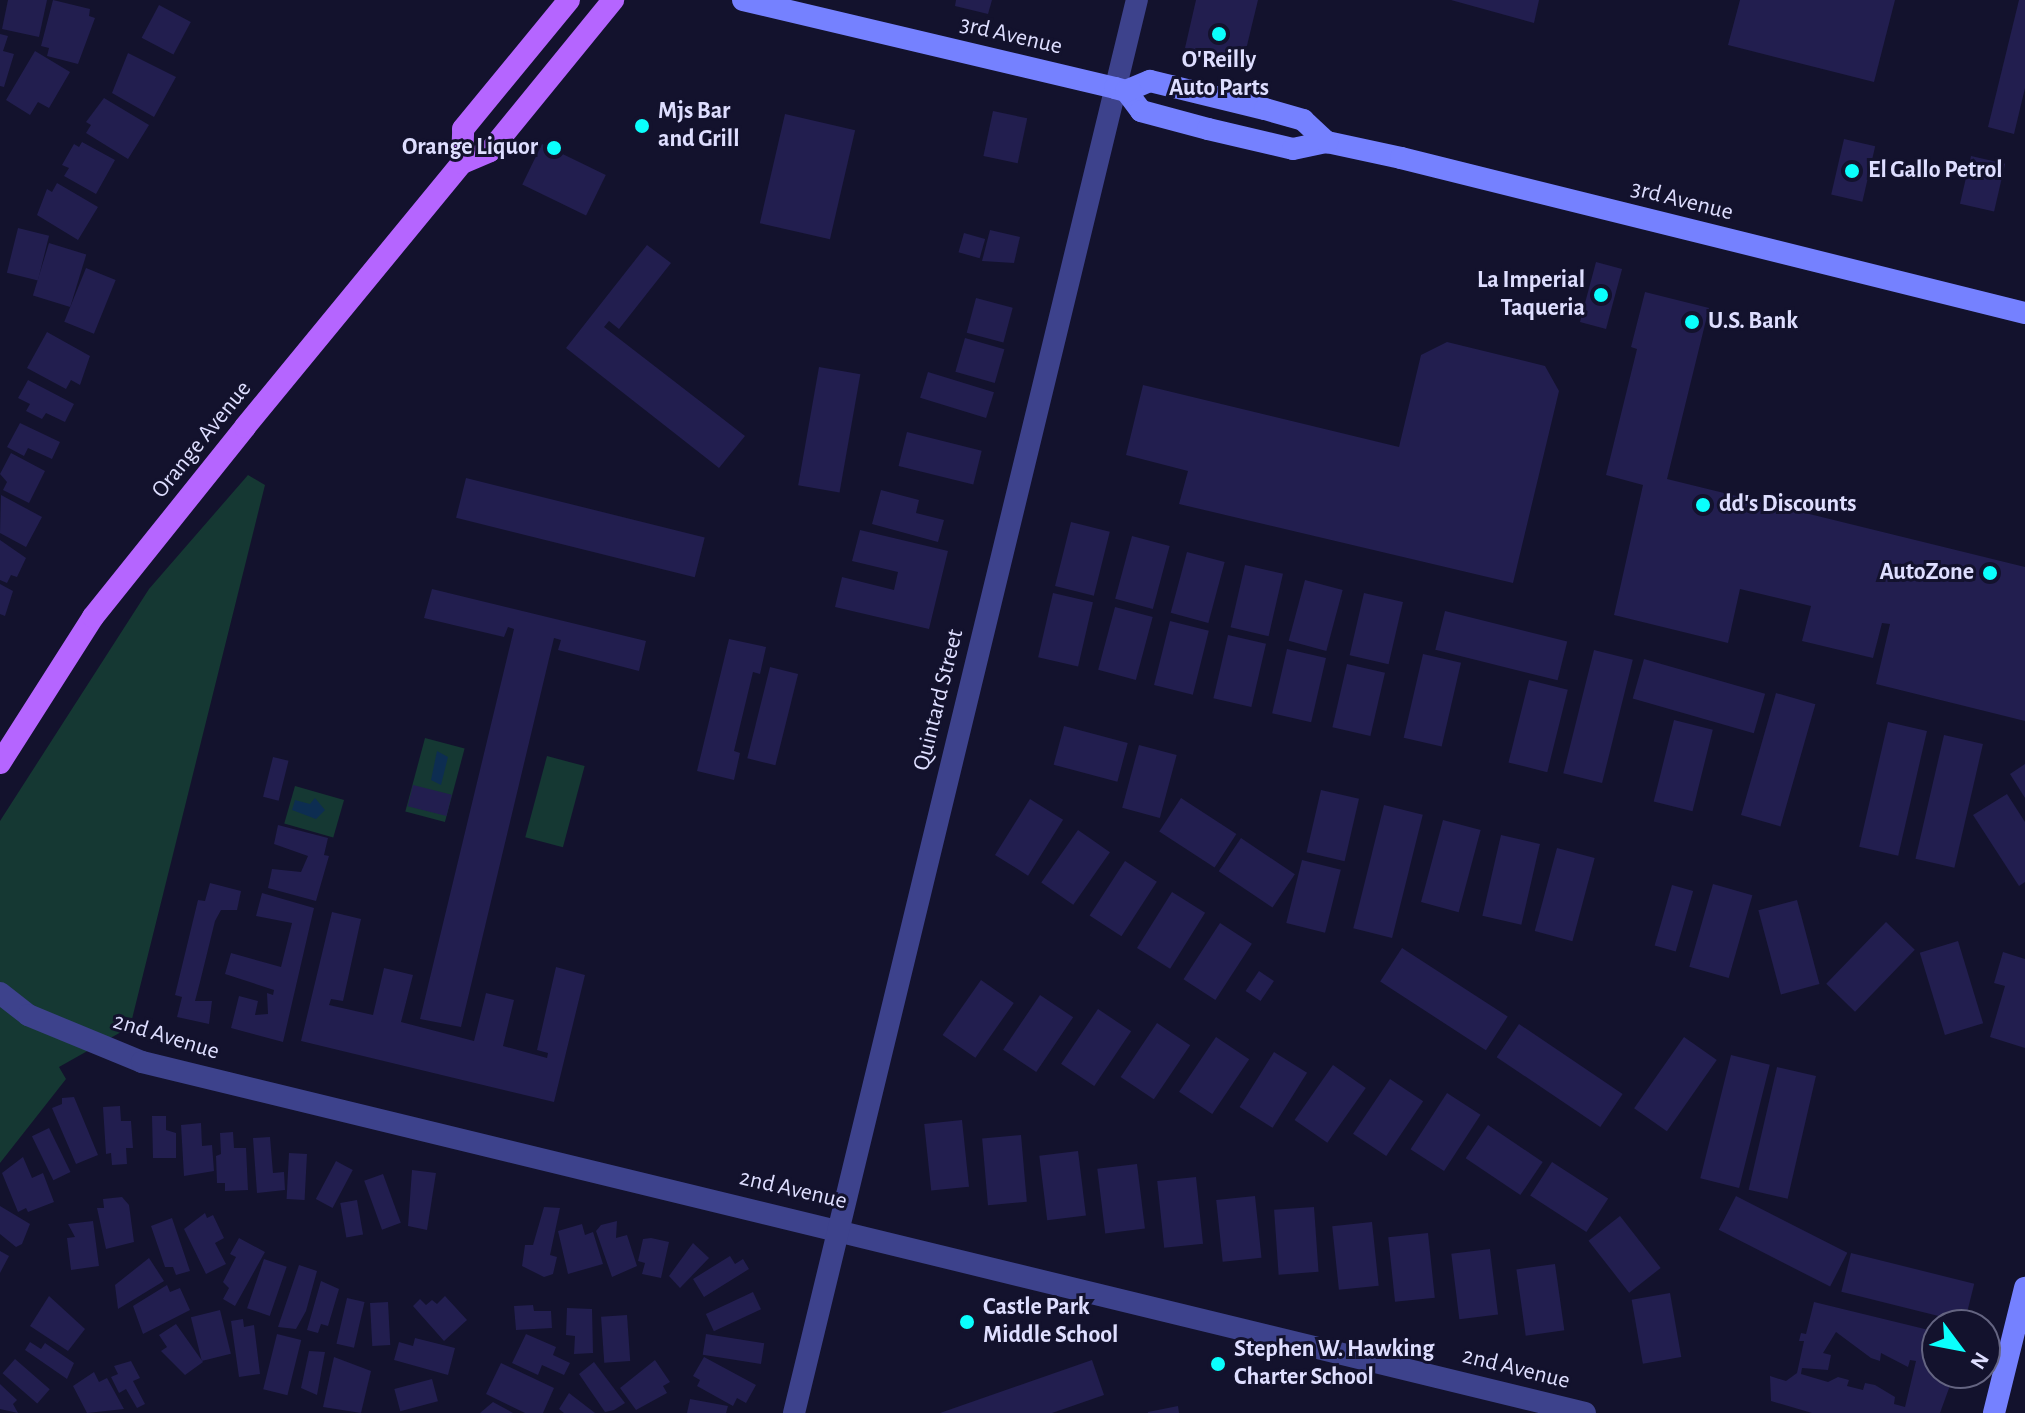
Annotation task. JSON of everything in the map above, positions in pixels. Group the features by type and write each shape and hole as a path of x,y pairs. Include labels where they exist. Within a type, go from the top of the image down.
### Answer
{"main road":[{"path":"462,163 463,129 569,0"},
{"name":"Orange Avenue","path":"0,763 93,617 462,163 490,151 613,0"},
{"name":"3rd Avenue","path":"743,0 1120,89 1150,81 1303,120 1327,142"},
{"name":"3rd Avenue","path":"1120,89 1141,111 1208,129 1293,149 1327,142 2025,313"},
{"path":"1994,1413 2025,1288"}],"street":[{"name":"Quintard Street","path":"794,1413 1120,89 1137,0"},
{"name":"2nd Avenue","path":"0,993 28,1015 142,1062 839,1228 1585,1413"}],"green space":[{"path":"248,475 265,485 130,1027 59,1067 66,1079 0,1163 0,821 149,589"},
{"path":"425,738 465,749 445,822 405,811"},
{"path":"547,756 585,766 563,847 525,837"},
{"path":"295,786 344,800 333,838 284,823"}],"water":[{"path":"437,751 448,757 441,785 431,780"},
{"path":"315,798 325,810 316,819 292,810 295,800 310,804"}],"building":[{"path":"8,0 47,0 39,37 2,29"},
{"path":"53,0 90,9 89,16 95,18 78,64 47,56 49,48 41,46"},
{"path":"956,0 992,0 988,14 955,6"},
{"name":"O'Reilly Auto Parts","path":"1196,0 1258,0 1243,62 1185,48"},
{"path":"1451,0 1539,0 1534,23"},
{"path":"1740,0 1895,0 1874,82 1728,45"},
{"path":"2019,0 2025,0 2025,88 2014,134 1988,127"},
{"path":"159,5 191,22 173,55 142,38"},
{"path":"0,34 8,36 3,51 14,54 4,87 0,86"},
{"path":"35,51 70,72 49,108 38,102 30,115 6,100"},
{"path":"128,53 176,77 154,117 112,93"},
{"path":"104,98 149,125 128,159 86,133 91,125 86,122"},
{"path":"993,111 1027,118 1018,163 983,156"},
{"path":"785,114 855,130 830,239 760,223"},
{"path":"1844,139 1875,146 1862,202 1831,195"},
{"path":"82,142 115,160 96,194 64,176 69,168 62,165 74,144 79,147"},
{"path":"542,144 606,175 586,216 522,184"},
{"path":"1971,156 2005,164 1994,212 1960,204"},
{"path":"57,183 98,207 78,240 37,215 47,189 52,192"},
{"path":"18,228 49,236 38,280 7,273"},
{"path":"990,230 1020,237 1014,263 982,261"},
{"path":"964,233 985,239 980,258 958,252"},
{"path":"49,243 86,254 70,307 33,296"},
{"path":"647,245 671,263 619,329 609,321 604,327 745,436 719,468 566,348"},
{"name":"La Imperial Taqueria","path":"1596,262 1622,269 1606,329 1580,322"},
{"path":"86,268 116,280 94,334 64,322"},
{"path":"1645,292 1709,308 1667,479 2025,567 2025,721 1876,684 1890,624 1882,623 1873,658 1802,641 1811,606 1740,589 1728,643 1614,615 1643,485 1606,475 1637,349 1631,347"},
{"path":"976,298 1013,308 1003,343 967,333"},
{"path":"47,332 90,356 80,385 71,380 66,389 27,368"},
{"path":"965,338 1004,349 995,383 955,372"},
{"path":"1447,342 1545,366 1559,391 1513,583 1179,504 1188,471 1126,455 1143,385 1399,447 1421,355"},
{"path":"819,367 860,374 840,492 798,485"},
{"path":"928,372 994,392 986,418 920,398"},
{"path":"28,380 74,404 65,422 46,413 42,419 26,411 30,404 18,398"},
{"path":"20,423 60,442 52,459 28,448 24,456 7,447"},
{"path":"907,432 982,451 973,485 899,466"},
{"path":"11,453 45,471 29,503 3,490 7,482 0,474"},
{"path":"466,478 705,538 695,577 456,518"},
{"path":"881,490 919,500 916,513 944,520 938,542 872,524"},
{"path":"1,495 42,517 26,547 0,533"},
{"path":"1071,522 1110,532 1094,596 1055,586"},
{"path":"860,530 948,551 929,629 835,607 842,577 894,590 898,572 852,561"},
{"path":"1132,536 1170,546 1153,609 1115,599"},
{"path":"0,540 26,558 17,577 11,575 7,583 0,580"},
{"path":"1187,552 1225,562 1208,623 1171,613"},
{"path":"1245,565 1283,574 1269,636 1231,627"},
{"path":"1305,580 1343,590 1326,651 1289,641"},
{"path":"0,584 13,591 5,616 0,614"},
{"path":"432,589 646,641 639,671 558,650 561,640 554,638 461,1027 420,1019 514,629 508,627 504,637 424,618"},
{"path":"1053,593 1093,602 1078,667 1038,657"},
{"path":"1364,593 1403,602 1389,664 1350,655"},
{"path":"1115,607 1153,617 1136,680 1098,670"},
{"path":"1445,611 1567,641 1558,680 1435,650"},
{"path":"1170,621 1209,631 1193,695 1154,685"},
{"path":"1228,635 1266,644 1251,707 1213,698"},
{"path":"729,639 766,647 760,674 753,672 734,751 740,753 734,780 697,771"},
{"path":"1287,649 1326,658 1311,722 1272,713"},
{"path":"1594,650 1633,660 1602,783 1563,773"},
{"path":"1423,654 1461,663 1442,747 1404,738"},
{"path":"1644,659 1765,694 1754,733 1633,698"},
{"path":"1347,664 1385,673 1370,736 1332,727"},
{"path":"770,667 798,674 775,765 747,758"},
{"path":"1529,680 1568,690 1547,772 1508,762"},
{"path":"1776,693 1815,704 1780,826 1741,815"},
{"path":"1674,720 1713,730 1692,811 1654,802"},
{"path":"1888,722 1927,731 1898,856 1859,847"},
{"path":"1064,726 1128,743 1117,782 1054,765"},
{"path":"1944,735 1983,744 1954,868 1915,859"},
{"path":"1139,745 1177,755 1160,818 1122,808"},
{"path":"273,757 289,761 279,801 263,797"},
{"path":"2025,764 2025,798 2010,774"},
{"path":"413,785 452,795 446,816 408,806"},
{"path":"1321,790 1359,799 1345,861 1307,852"},
{"path":"2007,794 2025,822 2025,882 2019,886 1973,815"},
{"path":"1181,798 1236,834 1215,867 1159,832"},
{"path":"1030,799 1063,820 1028,876 995,855"},
{"path":"1384,805 1423,815 1392,938 1353,928"},
{"path":"1443,820 1481,830 1459,912 1421,902"},
{"path":"278,825 328,838 324,855 329,856 316,901 268,888 272,869 301,872 308,856 274,844"},
{"path":"1078,830 1110,852 1073,905 1041,882"},
{"path":"1501,835 1540,844 1521,925 1482,916"},
{"path":"1241,838 1295,874 1273,908 1219,871"},
{"path":"1557,848 1595,858 1572,941 1535,931"},
{"path":"1302,860 1341,870 1325,933 1286,923"},
{"path":"1125,861 1157,882 1121,936 1090,916"},
{"path":"210,883 241,891 237,910 221,910 215,921 195,1001 212,1001 209,1024 177,1017 182,997 175,995 198,900 205,901"},
{"path":"1713,884 1752,895 1729,978 1689,967"},
{"path":"1672,885 1693,891 1676,952 1655,946"},
{"path":"1172,892 1205,913 1170,969 1137,948"},
{"path":"262,893 314,908 283,1042 231,1028 239,996 258,1001 255,1015 268,1014 267,993 273,995 274,990 225,974 231,953 281,967 292,923 256,916"},
{"path":"1797,900 1820,984 1781,994 1758,910"},
{"path":"332,912 361,919 343,1001 331,999 329,1005 373,1015 384,968 413,975 401,1022 474,1041 486,993 514,1000 503,1046 547,1058 548,1053 537,1050 556,967 585,975 554,1102 301,1041"},
{"path":"1886,922 1915,950 1855,1012 1826,984"},
{"path":"1220,923 1252,944 1215,1000 1184,979"},
{"path":"1958,941 1983,1023 1945,1035 1920,953"},
{"path":"1402,948 1508,1017 1486,1050 1380,982"},
{"path":"2003,952 2025,959 2025,1048 1990,1037 2005,986 1994,983"},
{"path":"1259,971 1274,981 1261,1001 1246,991"},
{"path":"981,980 1014,1003 975,1058 943,1035"},
{"path":"1040,995 1073,1017 1036,1072 1003,1050"},
{"path":"1098,1009 1131,1031 1094,1086 1061,1064"},
{"path":"1157,1023 1190,1045 1154,1099 1121,1077"},
{"path":"1519,1024 1623,1094 1600,1127 1497,1057"},
{"path":"1216,1037 1249,1059 1212,1114 1179,1092"},
{"path":"1684,1037 1717,1060 1667,1131 1634,1108"},
{"path":"1274,1052 1307,1073 1273,1128 1240,1107"},
{"path":"1731,1055 1770,1065 1739,1188 1700,1178"},
{"path":"1333,1065 1366,1088 1327,1143 1295,1120"},
{"path":"1777,1067 1816,1076 1788,1199 1749,1190"},
{"path":"1390,1079 1423,1101 1386,1156 1353,1134"},
{"path":"1447,1093 1481,1115 1444,1171 1411,1149"},
{"path":"74,1097 98,1155 76,1164 52,1108 62,1104 62,1098"},
{"path":"120,1106 121,1121 131,1121 133,1148 126,1148 127,1164 112,1165 111,1153 106,1154 103,1107"},
{"path":"152,1116 166,1116 166,1130 176,1133 176,1158 153,1158"},
{"path":"962,1120 969,1187 931,1191 924,1124"},
{"path":"201,1123 202,1146 212,1145 214,1171 184,1176 181,1125"},
{"path":"1488,1125 1543,1162 1520,1195 1466,1158"},
{"path":"49,1128 70,1172 53,1180 32,1136"},
{"path":"233,1132 234,1148 246,1148 248,1190 225,1191 225,1183 217,1183 216,1156 221,1154 220,1133"},
{"path":"1021,1135 1027,1202 988,1205 982,1138"},
{"path":"270,1137 273,1173 284,1172 285,1190 257,1193 253,1138"},
{"path":"1078,1151 1086,1216 1047,1220 1039,1156"},
{"path":"289,1153 307,1154 305,1200 287,1199"},
{"path":"23,1157 32,1178 43,1173 54,1202 28,1212 26,1208 18,1212 2,1173"},
{"path":"336,1161 353,1170 333,1208 316,1199"},
{"path":"1552,1162 1608,1198 1586,1232 1530,1196"},
{"path":"1137,1164 1145,1229 1105,1233 1097,1169"},
{"path":"412,1170 436,1173 427,1230 408,1226"},
{"path":"383,1174 401,1223 382,1230 364,1181"},
{"path":"1196,1177 1203,1244 1164,1248 1157,1181"},
{"path":"1255,1196 1261,1258 1223,1262 1216,1200"},
{"path":"1736,1196 1847,1253 1830,1287 1719,1230"},
{"path":"122,1197 129,1205 134,1242 106,1249 97,1208 104,1208 103,1199"},
{"path":"357,1200 363,1234 346,1237 340,1203"},
{"path":"0,1206 30,1224 22,1244 16,1247 0,1234"},
{"path":"544,1207 560,1208 550,1255 557,1257 553,1274 544,1277 522,1266 525,1245 533,1245"},
{"path":"1314,1207 1319,1272 1279,1275 1274,1210"},
{"path":"205,1213 207,1218 213,1215 224,1238 215,1243 226,1264 206,1274 184,1229"},
{"path":"1620,1216 1661,1268 1629,1293 1588,1241"},
{"path":"172,1218 190,1271 176,1275 173,1267 165,1267 151,1226"},
{"path":"93,1221 99,1266 71,1270 67,1238 75,1237 68,1224"},
{"path":"617,1221 616,1238 627,1235 637,1266 612,1277 596,1231 601,1225"},
{"path":"1372,1222 1379,1286 1339,1290 1332,1226"},
{"path":"582,1224 585,1235 593,1232 603,1264 568,1274 558,1231"},
{"path":"1428,1233 1435,1298 1395,1302 1388,1237"},
{"path":"239,1238 265,1252 235,1306 223,1299 229,1288 223,1282 236,1257 230,1254"},
{"path":"643,1239 669,1242 661,1278 642,1274 645,1263 638,1261"},
{"path":"693,1243 709,1258 680,1288 669,1276"},
{"path":"1490,1249 1498,1315 1459,1319 1451,1254"},
{"path":"0,1251 9,1256 0,1273"},
{"path":"1851,1253 1974,1284 1968,1309 1921,1309 1921,1312 1841,1292"},
{"path":"730,1256 735,1264 743,1259 749,1269 704,1297 693,1279"},
{"path":"149,1258 164,1281 118,1309 115,1285"},
{"path":"264,1259 287,1267 270,1316 247,1308"},
{"path":"1555,1264 1564,1330 1526,1336 1516,1269"},
{"path":"299,1265 317,1271 306,1311 296,1329 278,1327"},
{"path":"321,1281 339,1289 328,1326 321,1324 318,1333 307,1330"},
{"path":"167,1285 170,1292 180,1288 190,1310 143,1334 133,1306"},
{"path":"753,1292 761,1309 714,1331 706,1314"},
{"path":"1670,1293 1681,1357 1643,1364 1632,1300"},
{"path":"49,1296 85,1329 68,1351 30,1326"},
{"path":"445,1296 467,1320 444,1341 413,1306 420,1299 426,1305 432,1300 437,1304"},
{"path":"347,1298 365,1302 354,1348 336,1344"},
{"path":"388,1302 390,1345 372,1346 370,1303"},
{"path":"1814,1302 1921,1328 1921,1389 1949,1389 1940,1413 1812,1413 1771,1401 1770,1376 1786,1381 1797,1373 1804,1341 1799,1341 1801,1333 1806,1334","holes":["1836,1332 1871,1358 1880,1361 1881,1353 1908,1367 1910,1360 1916,1361 1905,1407 1894,1404 1895,1397 1875,1385 1865,1383 1863,1390 1847,1386 1849,1380 1838,1377 1828,1382 1801,1374 1802,1368 1828,1370 1831,1355 1823,1353"]},
{"path":"533,1305 534,1311 551,1311 552,1328 516,1330 514,1306"},
{"path":"567,1308 592,1309 593,1353 574,1354 575,1336 566,1335"},
{"path":"220,1310 231,1354 202,1361 191,1317"},
{"path":"627,1315 630,1361 604,1363 601,1317"},
{"path":"243,1319 244,1327 254,1325 260,1374 239,1377 231,1321"},
{"path":"176,1324 203,1362 185,1375 161,1351 167,1347 159,1335"},
{"path":"277,1334 301,1340 287,1395 263,1389"},
{"path":"526,1334 556,1347 553,1355 570,1363 564,1375 542,1365 538,1375 512,1363"},
{"path":"706,1334 764,1343 761,1364 703,1355"},
{"path":"415,1338 455,1348 448,1375 394,1360 399,1342 413,1346"},
{"path":"30,1342 41,1349 45,1343 74,1363 67,1379 25,1350"},
{"path":"309,1351 325,1352 317,1395 301,1388"},
{"path":"334,1357 371,1371 361,1413 323,1407"},
{"path":"704,1357 756,1385 746,1403 737,1398 733,1406 697,1386 700,1380 693,1376"},
{"path":"15,1359 50,1389 37,1404 3,1373"},
{"path":"655,1360 670,1382 663,1386 667,1393 636,1410 620,1388"},
{"path":"1092,1360 1104,1395 1052,1413 940,1413"},
{"path":"131,1361 140,1378 133,1381 145,1404 137,1408 126,1389 119,1393 111,1377 118,1374 114,1366"},
{"path":"594,1362 625,1403 614,1410 605,1412 579,1374"},
{"path":"501,1363 554,1388 543,1413 525,1413 486,1394"},
{"path":"94,1372 99,1382 107,1378 124,1409 87,1413 73,1386"},
{"path":"432,1379 438,1401 400,1411 394,1389"},
{"path":"0,1384 17,1400 13,1404 18,1413 0,1409"},
{"path":"569,1393 595,1413 564,1413 559,1409"},
{"path":"690,1399 728,1406 726,1413 687,1413"},
{"path":"493,1402 513,1413 480,1413"},
{"path":"1178,1406 1179,1413 1148,1413 1148,1412"}],"place":[{"name":"O'Reilly Auto Parts","path":"1219,34"},
{"name":"Mjs Bar and Grill","path":"642,126"},
{"name":"Orange Liquor","path":"554,148"},
{"name":"El Gallo Petrol","path":"1852,171"},
{"name":"La Imperial Taqueria","path":"1601,295"},
{"name":"U.S. Bank","path":"1692,322"},
{"name":"dd's Discounts","path":"1703,505"},
{"name":"AutoZone","path":"1990,573"},
{"name":"Castle Park Middle School","path":"967,1322"},
{"name":"Stephen W. Hawking Charter School","path":"1218,1364"}]}
